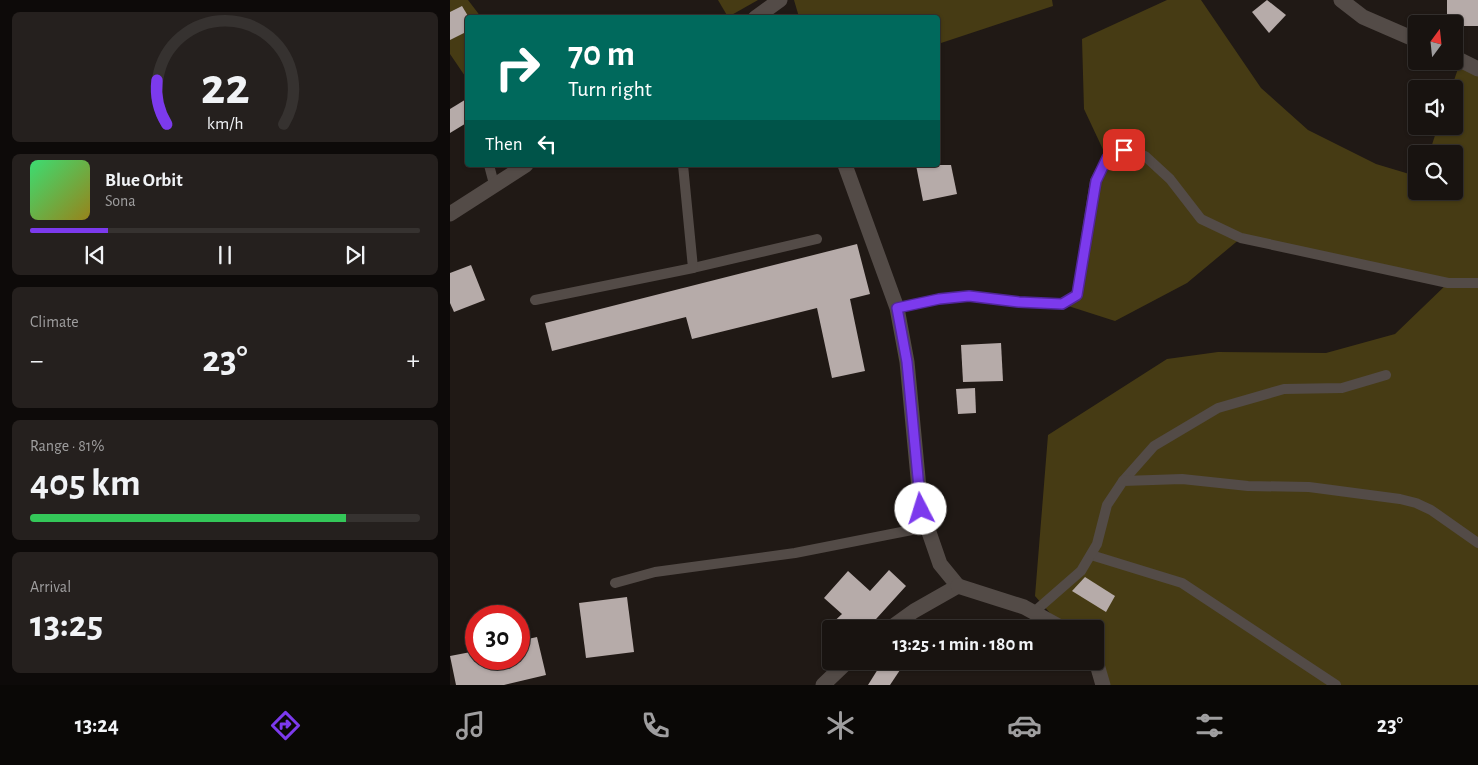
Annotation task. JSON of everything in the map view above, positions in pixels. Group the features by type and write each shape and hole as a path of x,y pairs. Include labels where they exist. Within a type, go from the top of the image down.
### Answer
{"street":[{"path":"1342,0 1364,16 1408,36"},
{"path":"761,15 775,8"},
{"path":"1463,62 1478,69"},
{"path":"450,214 523,167"},
{"path":"846,167 897,308 907,362 921,509 940,564 958,586 1034,612 1048,620"},
{"path":"902,620 958,586"},
{"path":"823,685 839,670"},
{"path":"1099,670 1103,685"}],"lane":[{"path":"897,308 939,299 969,296 1019,302 1062,304 1077,295 1096,181 1107,158 1124,150 1145,156 1170,179 1201,219 1241,238 1439,281 1478,283"},
{"path":"490,167 494,184"},
{"path":"683,167 693,268"},
{"path":"535,300 693,268 817,239"},
{"path":"1034,612 1081,571 1098,544 1107,504 1123,481 1154,446 1218,408 1284,389 1342,388 1386,375"},
{"path":"1123,481 1182,479 1248,486 1309,487 1400,499 1416,502 1431,510 1478,543"},
{"path":"616,583 655,572 795,553 927,527"},
{"path":"1091,554 1182,583 1336,685"}],"shaded area":[{"path":"450,0 468,0 479,15 465,15 465,76 450,54"},
{"path":"718,0 758,0 732,15 727,15"},
{"path":"794,0 1052,0 1053,6 940,43 940,15 798,15"},
{"path":"1167,0 1201,0 1261,88 1308,130 1376,164 1408,174 1408,200 1463,200 1463,145 1432,145 1435,135 1463,135 1463,80 1454,80 1458,70 1463,70 1463,61 1478,69 1478,685 1103,685 1099,670 1104,670 1104,620 1056,620 1035,596 1048,435 1167,359 1218,352 1326,353 1395,334 1448,283 1241,238 1187,283 1115,321 1062,304 1077,295 1095,181 1107,158 1084,109 1082,39"}],"building":[{"path":"1267,0 1286,15 1269,33 1252,12"},
{"path":"1447,0 1478,0 1478,26 1463,26 1463,15 1447,15"},
{"path":"462,6 467,15 465,15 465,32 450,40 450,12"},
{"path":"465,100 465,124 450,133 450,109"},
{"path":"951,165 957,194 923,201 916,167"},
{"path":"857,244 870,294 850,299 865,371 832,378 817,308 692,339 686,317 552,351 545,323"},
{"path":"471,265 485,300 454,312 450,303 450,273"},
{"path":"1001,343 1003,381 963,382 961,345"},
{"path":"975,388 976,413 958,414 956,389"},
{"path":"889,570 906,586 875,620 836,620 842,614 824,598 848,571 870,591"},
{"path":"1085,577 1115,596 1106,612 1072,591"},
{"path":"627,597 634,652 586,658 579,603"},
{"path":"537,637 546,675 504,685 456,685 450,656 465,653 465,670 530,670 530,639"},
{"path":"877,670 900,670 890,685 868,685"}],"route":[{"path":"921,509 907,362 897,308 939,299 969,296 1019,302 1062,304 1077,295 1084,266 1089,219 1096,181 1107,158 1124,150"}]}
